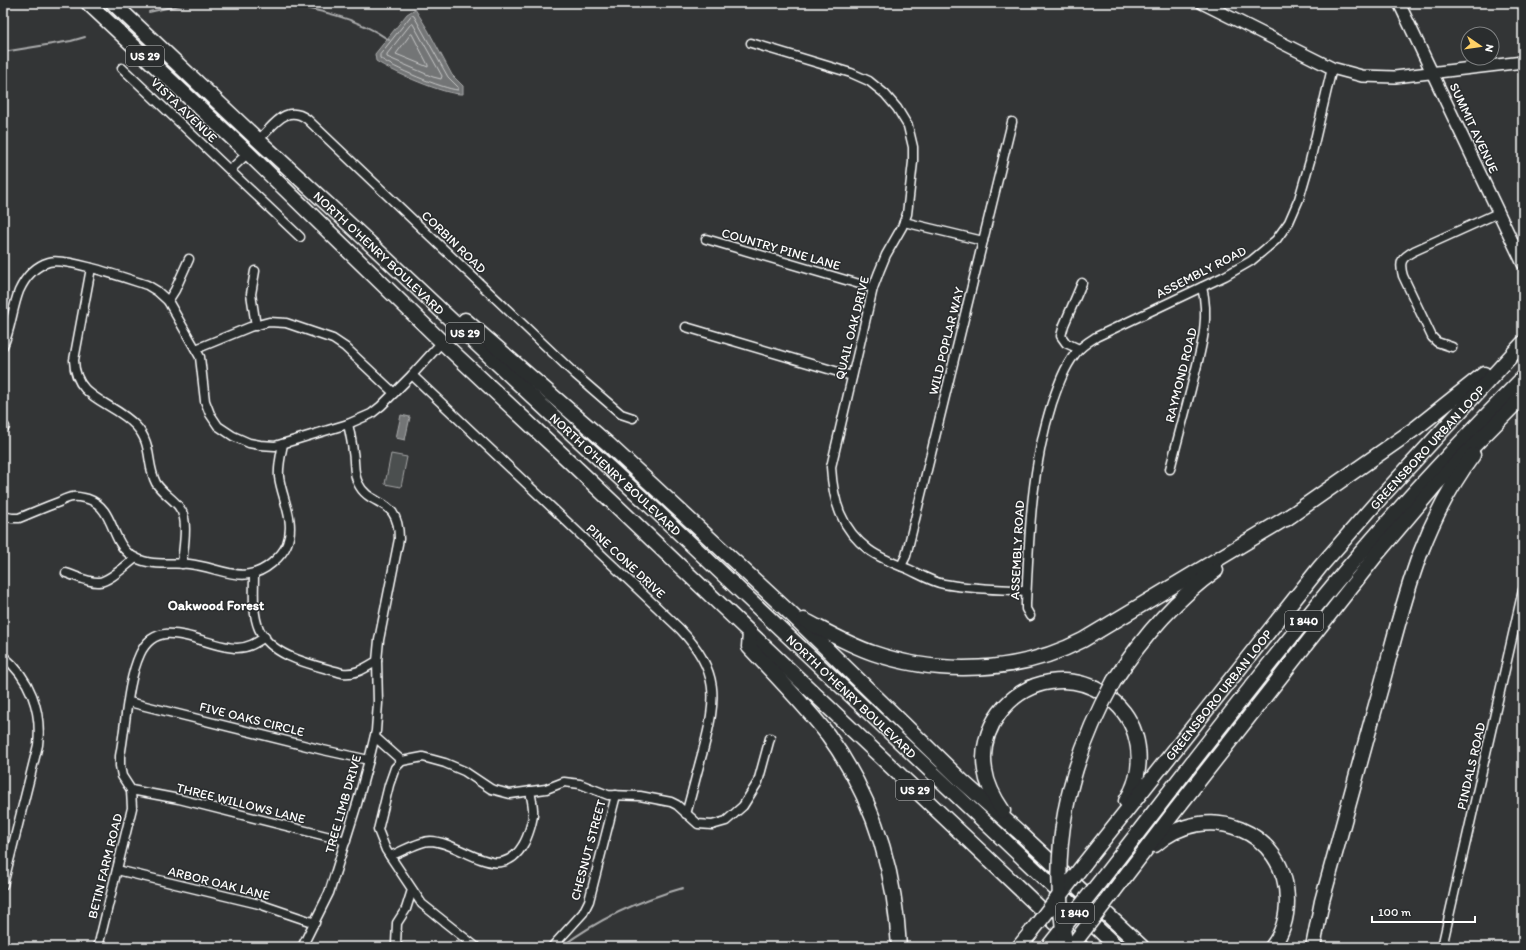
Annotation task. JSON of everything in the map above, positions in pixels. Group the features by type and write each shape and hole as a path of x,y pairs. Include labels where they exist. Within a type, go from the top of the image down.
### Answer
{"highway":[{"name":"NORTH O'HENRY BOULEVARD","path":"88,3 248,153 442,342 1081,947"},
{"name":"NORTH O'HENRY BOULEVARD","path":"115,5 662,517 1117,947"},
{"path":"160,69 213,110 244,138 251,141 258,140"},
{"path":"362,236 424,285 608,444 790,613 962,781 1018,831 1142,947"},
{"path":"1066,947 1059,888 1061,837 1065,810 1078,760 1100,706 1114,681 1145,637 1182,597 1207,577 1293,514 1416,428 1523,342"},
{"name":"GREENSBORO URBAN LOOP","path":"1019,947 1109,831 1325,561 1392,484 1523,342"},
{"name":"GREENSBORO URBAN LOOP","path":"1048,947 1337,581 1430,476 1523,378"},
{"path":"1071,947 1175,811 1376,554 1437,483 1523,396"},
{"path":"1314,947 1322,901 1418,557 1436,514 1455,480 1508,411"},
{"path":"790,613 836,637 873,653 911,663 952,667 1006,665 1048,655 1068,648 1293,514"},
{"path":"750,633 749,647 808,711 828,736 854,777 864,796 887,859 896,903 899,947"},
{"path":"1018,831 995,800 989,785 984,768 987,737 1000,711 1016,695 1035,686 1051,682 1065,681 1092,687 1109,697 1117,704 1127,718 1137,742 1139,762 1135,782 1132,791 1109,831"},
{"path":"1139,860 1169,835 1177,830 1195,824 1225,824 1251,834 1272,854 1282,870 1286,884 1286,913 1282,929 1272,947"}],"main road":[{"path":"1202,3 1332,68 1373,78 1395,77 1523,62"},
{"name":"SUMMIT AVENUE","path":"1400,3 1523,264"}],"street":[{"name":"QUAIL OAK DRIVE","path":"751,43 851,73 869,81 885,94 897,108 908,126 913,147 912,180 907,214 884,260 873,288 832,467 832,485 836,503 842,518 855,537 870,551 942,584 967,588 1026,591"},
{"name":"VISTA AVENUE","path":"122,68 300,237"},
{"name":"ASSEMBLY ROAD","path":"1030,616 1026,609 1026,591 1032,497 1042,439 1050,410 1066,367 1079,350 1090,341 1107,331 1202,287 1241,267 1260,254 1276,240 1289,222 1299,200 1332,68"},
{"name":"CORBIN ROAD","path":"258,140 280,118 289,114 298,114 307,119 576,375 621,414 633,418"},
{"name":"WILD POPLAR WAY","path":"901,566 906,556 1012,122"},
{"path":"230,170 248,153"},
{"path":"1452,347 1437,342 1432,337 1403,276 1401,268 1402,259 1414,251 1498,213"},
{"path":"904,222 983,241"},
{"name":"COUNTRY PINE LANE","path":"706,239 873,288"},
{"path":"168,301 175,290 189,258"},
{"path":"3,346 20,290 26,279 30,273 50,262 60,261 91,268 147,285 157,291 168,301 196,349 200,357 205,401 210,414 218,426 233,436 249,443 275,446 348,424 371,414 412,375 442,342"},
{"path":"91,268 74,360 74,371 82,387 128,418 137,426 142,434 148,446 156,482 163,492 179,506 184,517 185,525 182,564"},
{"path":"255,271 251,294 256,326"},
{"path":"1079,350 1066,343 1062,336 1064,325 1082,283"},
{"name":"RAYMOND ROAD","path":"1170,469 1203,339 1206,315 1205,298 1202,287"},
{"path":"196,349 269,322 286,323 333,338 346,347 394,393"},
{"path":"686,327 852,376"},
{"name":"PINE CONE DRIVE","path":"412,375 680,629 698,649 708,670 711,681 713,702 708,730 686,814"},
{"name":"TREE LIMB DRIVE","path":"302,947 329,893 346,841 376,731 378,703 377,661 381,627 399,539 399,528 396,518 390,508 368,495 357,482 348,424"},
{"path":"3,516 19,518 72,497 86,498 100,506 123,547 128,553 145,562 154,564 190,564 237,575 258,573 277,559 288,540 290,519 282,492 279,475 282,444"},
{"path":"66,573 92,582 99,582 108,578 136,558"},
{"path":"254,574 256,616 260,630 272,646 294,659 342,673 358,672 377,661"},
{"name":"PINDALS ROAD","path":"1442,947 1523,590"},
{"path":"130,790 122,776 120,766 133,675 140,654 151,640 160,633 169,633 238,648 253,645 265,637"},
{"path":"3,656 13,664 26,680 34,698 39,717 38,745 5,865 3,885"},
{"name":"FIVE OAKS CIRCLE","path":"129,702 369,760"},
{"path":"374,737 402,761 395,768 389,785 378,830 390,856 422,904 476,947"},
{"name":"CHESNUT STREET","path":"402,761 423,757 445,763 464,771 491,788 510,794 546,789 564,782 580,784 608,795 640,796 671,802 677,805 698,824 712,825 726,821 743,806 758,782 770,738"},
{"name":"THREE WILLOWS LANE","path":"130,790 179,799 346,841"},
{"name":"BETIN FARM ROAD","path":"98,947 132,808 130,790"},
{"path":"390,856 429,841 443,843 495,863 508,862 518,854 526,839 534,811 530,791"},
{"name":"CHESNUT STREET","path":"552,947 582,913 589,901 616,795"},
{"name":"ARBOR OAK LANE","path":"117,870 259,904 315,923"},
{"path":"399,947 396,944 397,923 406,909 412,890"},
{"path":"1522,947 1523,943"}],"shaded area":[{"path":"391,454 407,457 401,487 385,484"}],"water":[{"path":"415,9 452,75 463,86 463,94 444,91 432,87 406,77 376,61 375,54 407,14"},
{"path":"401,415 410,417 405,440 396,438"}],"waterway":[{"path":"149,12 189,3"},
{"path":"276,3 335,15 363,25 389,40"},
{"path":"3,52 71,41 85,37"},
{"path":"561,947 589,928 619,912 651,898 683,888"}],"district":[{"name":"Oakwood Forest","path":"216,605"}]}
